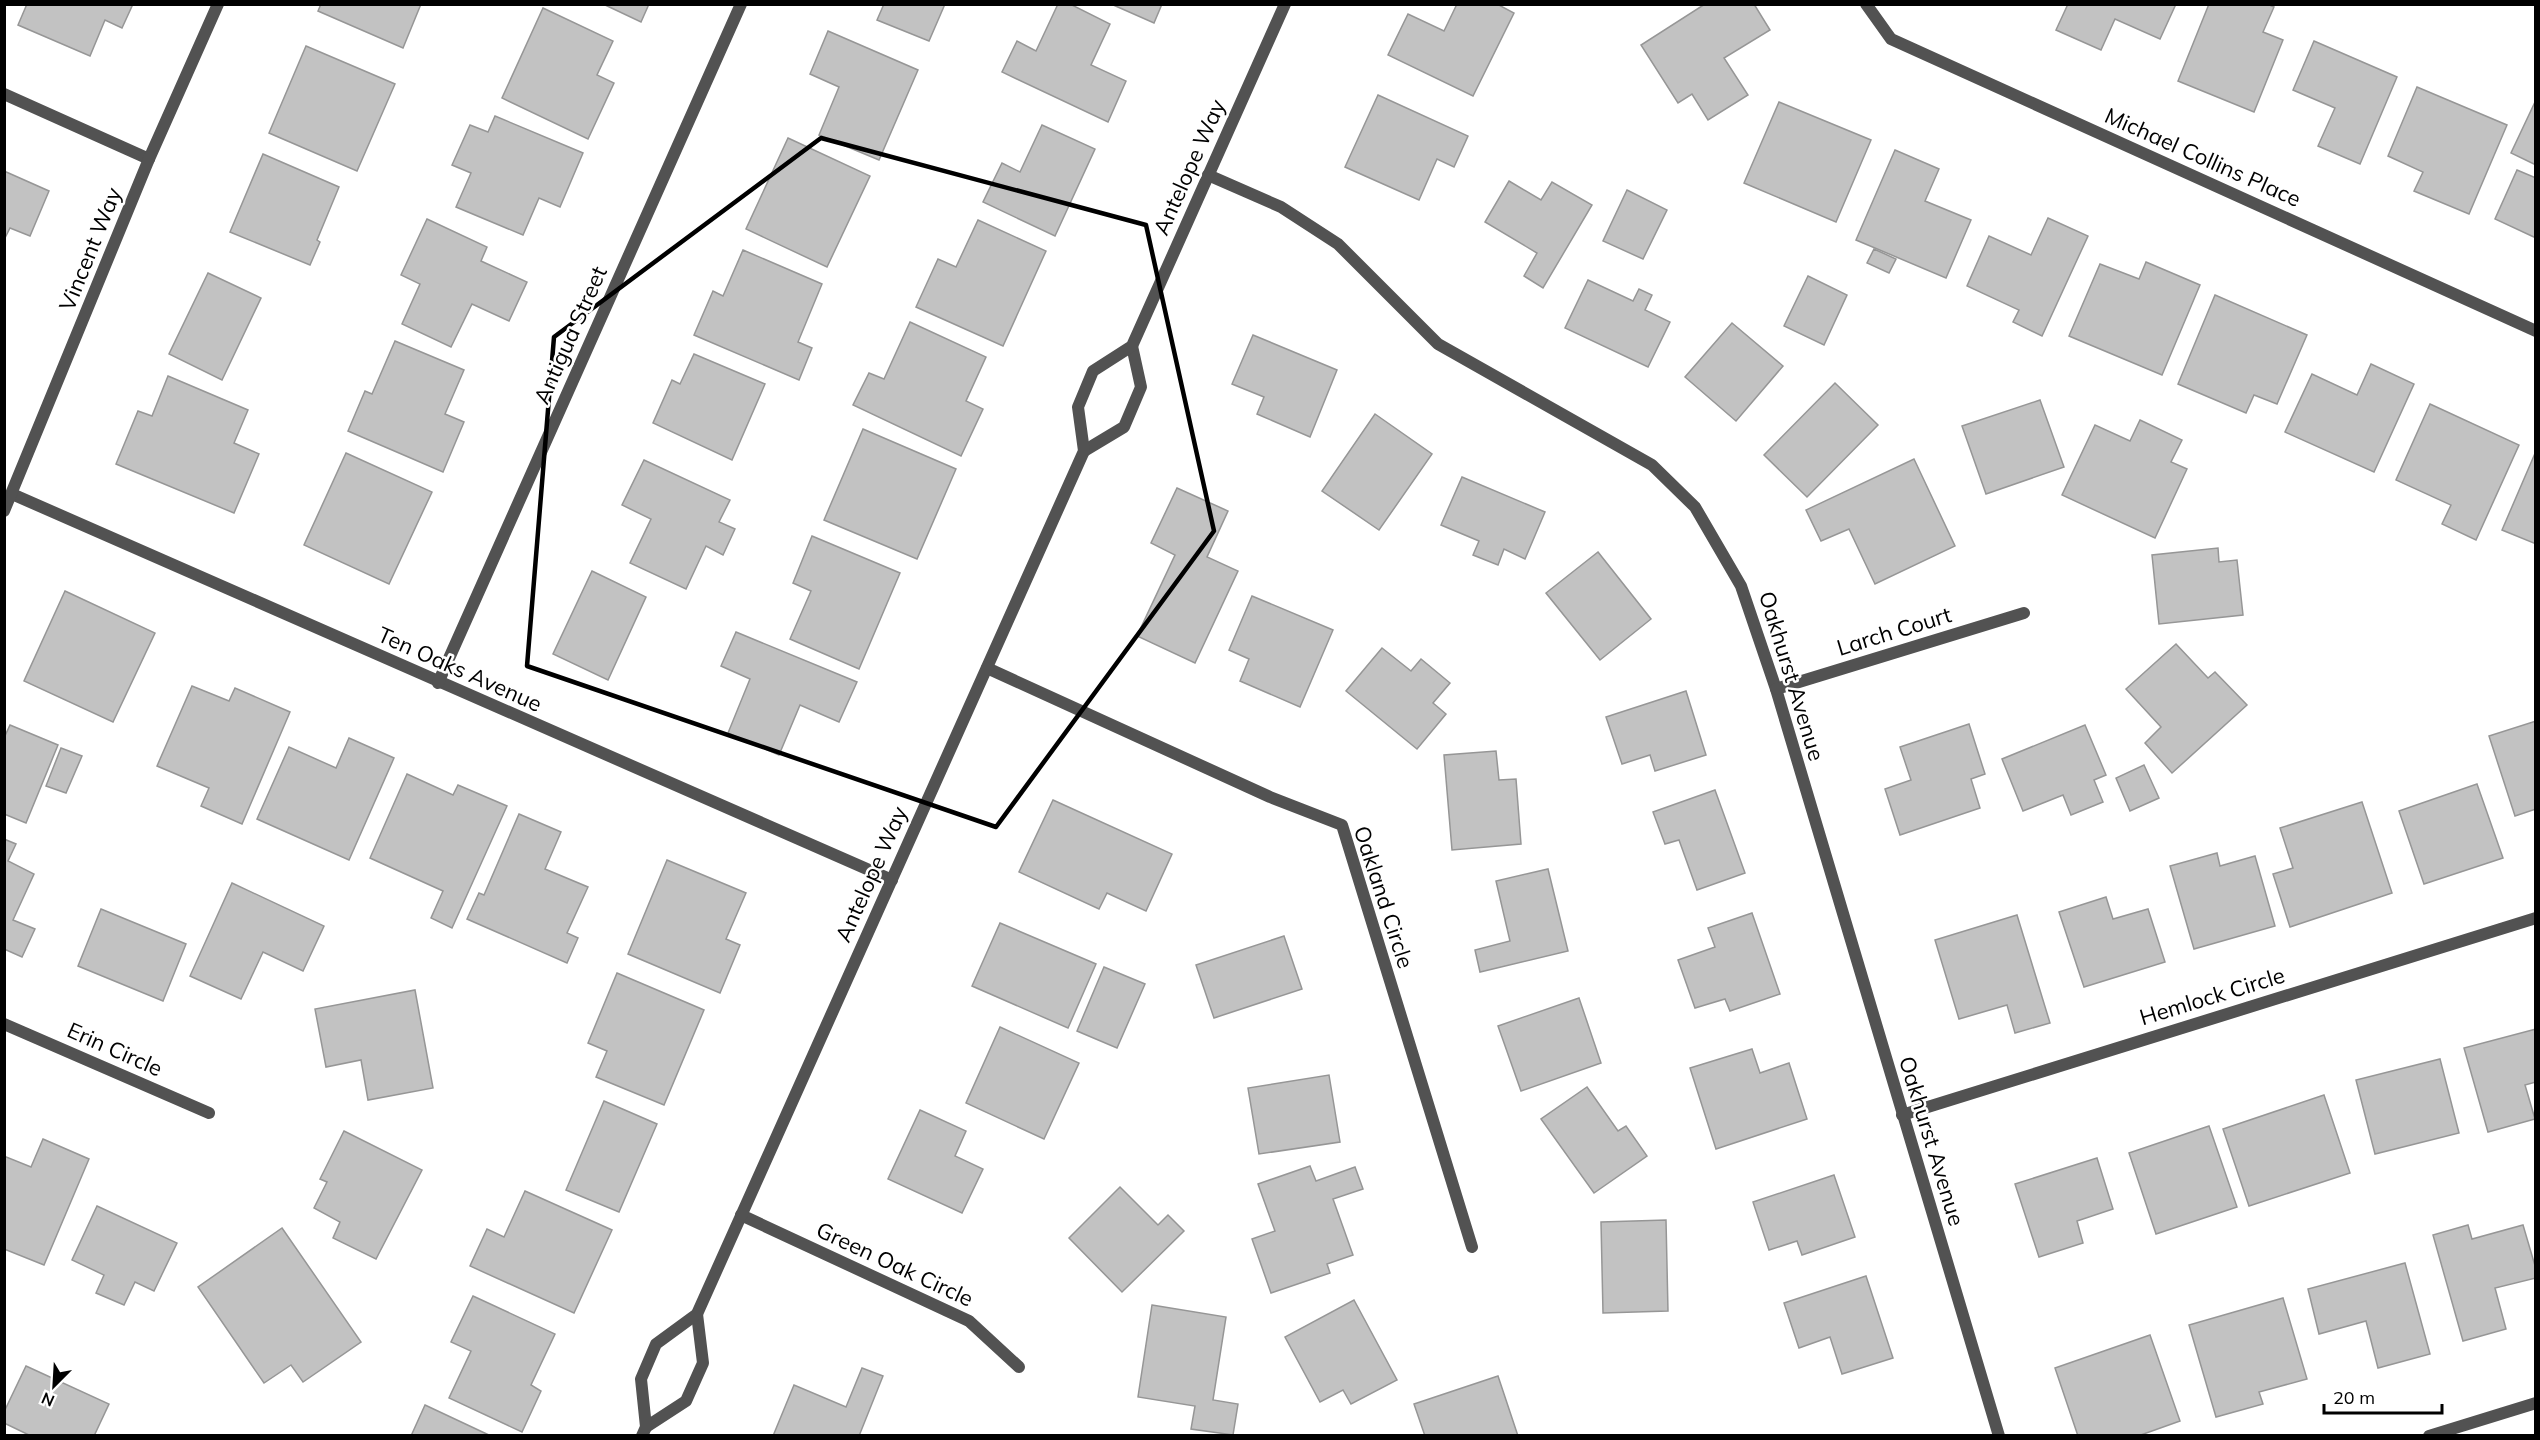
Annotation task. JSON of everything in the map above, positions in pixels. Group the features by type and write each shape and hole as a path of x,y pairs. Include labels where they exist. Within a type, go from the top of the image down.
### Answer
{"street":[{"name":"Vincent Way","path":"4,511 149,159 218,4"},
{"name":"Antigua Street","path":"438,683 741,4"},
{"name":"Antelope Way","path":"1132,346 1285,4"},
{"name":"Michael Collins Place","path":"1866,4 1891,39 2535,332"},
{"path":"4,94 149,159"},
{"name":"Oakhurst Avenue","path":"1208,175 1281,207 1338,244 1438,344 1652,465 1695,507 1742,586 1776,689 1999,1436"},
{"path":"1132,346 1141,387 1124,428 1084,451 1078,407 1093,370 1132,346"},
{"name":"Antelope Way","path":"644,1431 641,1379 652,1352 657,1344 697,1314 1084,451"},
{"name":"Ten Oaks Avenue","path":"12,494 438,683 892,880"},
{"name":"Larch Court","path":"1776,689 2024,613"},
{"name":"Oakland Circle","path":"987,668 1270,797 1342,825 1472,1247"},
{"name":"Hemlock Circle","path":"1902,1115 2535,918"},
{"name":"Erin Circle","path":"4,1024 209,1113"},
{"name":"Green Oak Circle","path":"741,1215 969,1321 1019,1367"},
{"name":"Antelope Way","path":"644,1431 686,1401 703,1363 697,1314"},
{"path":"2429,1436 2535,1403"}],"highlighted area":[{"path":"821,138 1146,225 1214,531 996,827 527,666 554,337"}],"building":[{"path":"27,4 133,4 122,28 105,20 90,56 18,25"},
{"path":"321,4 421,4 403,48 318,11"},
{"path":"603,4 649,4 641,22"},
{"path":"884,4 945,4 929,41 877,20"},
{"path":"1058,4 1070,4 1110,24 1091,65 1126,81 1108,122 1002,72 1017,41 1036,51"},
{"path":"1111,4 1162,4 1154,23"},
{"path":"1457,4 1497,4 1514,13 1473,96 1388,55 1408,14 1444,31"},
{"path":"1705,4 1754,4 1770,30 1724,58 1748,95 1708,120 1692,94 1678,103 1641,45"},
{"path":"2068,4 2176,4 2160,39 2115,19 2101,50 2056,30"},
{"path":"2209,4 2267,4 2274,7 2263,32 2283,40 2254,112 2178,81"},
{"path":"543,8 613,41 597,75 614,83 588,139 502,98"},
{"path":"828,31 918,70 879,160 819,135 839,87 810,74"},
{"path":"2314,41 2397,77 2360,164 2318,146 2335,108 2293,90"},
{"path":"306,46 395,84 357,171 269,133"},
{"path":"2417,87 2507,125 2469,214 2414,191 2423,172 2388,156"},
{"path":"1378,95 1468,136 1454,167 1437,159 1419,200 1345,167"},
{"path":"1779,102 1871,140 1836,222 1744,183"},
{"path":"2536,102 2536,165 2511,153"},
{"path":"495,116 583,153 560,207 539,198 523,235 456,207 471,173 452,165 470,125 488,132"},
{"path":"1042,125 1095,149 1055,236 983,202 1002,163 1020,172"},
{"path":"788,138 870,176 827,267 746,229"},
{"path":"1895,150 1939,169 1925,201 1971,220 1946,278 1856,240"},
{"path":"263,154 339,187 317,240 320,242 310,265 230,232"},
{"path":"2517,170 2536,178 2536,238 2495,219"},
{"path":"4,171 49,191 30,236 10,228 4,240"},
{"path":"1509,181 1541,200 1552,182 1592,205 1543,288 1524,276 1537,253 1485,222"},
{"path":"1627,190 1667,210 1643,259 1603,241"},
{"path":"2048,218 2088,236 2042,336 2013,322 2019,310 1967,286 1989,236 2031,255"},
{"path":"427,219 487,247 481,261 527,282 509,321 472,304 451,347 402,324 420,284 401,275"},
{"path":"978,220 1046,251 1003,346 916,307 938,259 956,267"},
{"path":"1874,249 1896,259 1889,273 1867,263"},
{"path":"743,250 822,284 798,342 812,348 799,380 694,335 713,291 723,296"},
{"path":"2146,262 2200,285 2162,375 2069,336 2100,264 2139,279"},
{"path":"208,273 261,298 222,380 169,354"},
{"path":"1808,276 1847,295 1824,345 1784,326"},
{"path":"1588,280 1633,301 1639,289 1652,295 1645,310 1670,322 1648,367 1565,328"},
{"path":"2215,295 2307,335 2277,404 2254,395 2246,413 2178,384"},
{"path":"910,322 986,357 966,401 983,409 961,456 853,405 869,373 884,379"},
{"path":"1732,323 1783,366 1736,421 1685,377"},
{"path":"1253,335 1337,370 1310,437 1257,414 1264,397 1232,384"},
{"path":"395,341 464,370 445,414 464,422 443,472 348,431 365,391 372,394"},
{"path":"694,354 765,384 732,460 653,423 672,380 680,384"},
{"path":"2371,364 2414,384 2374,472 2285,432 2312,374 2357,395"},
{"path":"168,376 248,410 234,443 259,454 234,513 116,464 138,411 152,416"},
{"path":"1835,383 1878,425 1807,497 1764,455"},
{"path":"2040,400 2064,467 1986,494 1962,426"},
{"path":"2430,404 2519,445 2476,540 2442,524 2451,505 2396,480"},
{"path":"1375,414 1432,454 1379,530 1322,491"},
{"path":"2140,420 2182,440 2171,462 2187,469 2155,538 2062,495 2095,425 2130,441"},
{"path":"863,429 956,469 917,559 824,520"},
{"path":"2536,451 2536,544 2502,530"},
{"path":"346,453 432,492 389,584 304,545"},
{"path":"1914,459 1955,546 1875,584 1849,529 1821,541 1806,510"},
{"path":"644,460 730,500 719,522 735,529 723,555 706,546 686,589 630,563 651,519 622,505"},
{"path":"1462,477 1545,512 1525,559 1504,549 1498,565 1473,555 1479,541 1441,525"},
{"path":"1177,488 1228,511 1207,557 1238,571 1195,663 1137,636 1175,555 1151,543"},
{"path":"812,536 900,573 859,669 790,639 811,591 793,583"},
{"path":"2218,548 2219,562 2237,560 2243,615 2159,624 2152,555"},
{"path":"1598,552 1651,619 1600,660 1546,593"},
{"path":"592,571 646,597 608,680 553,654"},
{"path":"65,591 155,633 113,722 24,681"},
{"path":"1252,596 1333,630 1300,707 1240,681 1249,659 1229,650"},
{"path":"736,632 857,682 839,722 800,705 779,755 728,733 750,679 721,666"},
{"path":"2176,644 2208,678 2215,672 2247,705 2172,773 2145,743 2161,727 2126,689"},
{"path":"1382,648 1411,671 1421,659 1450,683 1433,703 1446,714 1417,749 1346,691"},
{"path":"192,686 229,701 235,688 290,712 242,824 201,806 209,788 157,766"},
{"path":"1686,691 1706,755 1655,771 1650,755 1622,764 1606,717"},
{"path":"2536,721 2536,809 2515,816 2489,736"},
{"path":"1969,724 1985,774 1971,779 1980,808 1900,835 1885,789 1911,780 1900,747"},
{"path":"10,725 58,745 26,823 4,814 4,738"},
{"path":"2085,725 2106,775 2094,780 2103,802 2071,815 2063,795 2023,811 2002,759"},
{"path":"349,738 394,758 349,860 257,819 289,747 336,768"},
{"path":"61,748 82,756 66,793 46,786"},
{"path":"1496,751 1499,780 1516,779 1521,844 1452,850 1444,755"},
{"path":"2144,765 2159,798 2130,811 2116,778"},
{"path":"407,774 453,795 458,785 507,806 452,928 431,918 443,891 370,858"},
{"path":"2477,784 2503,858 2424,884 2399,811"},
{"path":"1715,790 1745,873 1697,890 1679,840 1665,844 1653,812"},
{"path":"1053,800 1172,854 1146,911 1107,893 1099,909 1019,872"},
{"path":"2362,802 2392,893 2290,927 2273,874 2293,868 2280,828"},
{"path":"519,814 561,832 545,869 588,887 567,933 578,938 567,963 467,919 479,893 484,895"},
{"path":"4,839 16,844 8,861 34,874 13,920 35,929 22,957 4,949"},
{"path":"2217,853 2220,866 2255,856 2275,926 2194,949 2170,866"},
{"path":"667,860 746,893 726,939 740,945 720,993 628,954"},
{"path":"1548,869 1568,951 1480,972 1475,950 1510,941 1496,881"},
{"path":"232,883 324,926 303,971 263,952 241,999 190,976"},
{"path":"2106,897 2113,919 2148,909 2165,962 2084,987 2059,912"},
{"path":"101,909 186,944 163,1001 78,966"},
{"path":"1752,913 1780,994 1730,1011 1725,999 1695,1008 1678,960 1715,947 1708,928"},
{"path":"2017,915 2050,1023 2015,1033 2007,1005 1959,1019 1935,940"},
{"path":"1000,923 1096,964 1068,1028 972,986"},
{"path":"1284,936 1302,989 1214,1018 1196,965"},
{"path":"1104,967 1145,984 1117,1048 1077,1031"},
{"path":"617,973 704,1010 664,1105 596,1077 607,1051 588,1043"},
{"path":"415,990 433,1088 368,1100 361,1060 326,1067 315,1009"},
{"path":"1579,998 1601,1063 1521,1091 1498,1026"},
{"path":"1000,1027 1079,1063 1044,1139 966,1103"},
{"path":"2536,1029 2536,1082 2525,1085 2535,1119 2488,1132 2464,1048"},
{"path":"1752,1049 1760,1073 1789,1063 1807,1119 1716,1149 1690,1068"},
{"path":"2440,1059 2459,1133 2375,1154 2356,1080"},
{"path":"1329,1075 1340,1142 1259,1154 1248,1088"},
{"path":"1587,1087 1618,1131 1626,1126 1647,1156 1594,1193 1541,1119"},
{"path":"2324,1095 2350,1173 2249,1206 2223,1129"},
{"path":"604,1101 657,1124 619,1212 566,1190"},
{"path":"920,1110 966,1131 955,1156 983,1169 962,1213 888,1179"},
{"path":"2209,1126 2237,1207 2156,1234 2129,1153"},
{"path":"344,1131 422,1170 376,1259 333,1238 340,1222 314,1208 327,1182 320,1179"},
{"path":"43,1139 89,1159 44,1265 4,1249 4,1156 31,1167"},
{"path":"2097,1158 2113,1209 2077,1221 2083,1243 2039,1257 2015,1184"},
{"path":"1310,1166 1316,1181 1355,1167 1363,1189 1333,1199 1353,1255 1327,1264 1330,1273 1271,1293 1252,1239 1275,1231 1258,1184"},
{"path":"1834,1175 1855,1237 1802,1255 1797,1241 1769,1250 1753,1202"},
{"path":"1120,1187 1158,1225 1168,1215 1184,1231 1122,1292 1069,1238"},
{"path":"525,1191 612,1230 574,1313 470,1266 487,1229 504,1237"},
{"path":"97,1206 177,1243 154,1291 135,1282 124,1305 96,1293 104,1275 72,1260"},
{"path":"1666,1220 1668,1311 1603,1313 1601,1222"},
{"path":"2468,1225 2472,1239 2523,1225 2536,1269 2536,1278 2495,1288 2506,1329 2463,1341 2433,1235"},
{"path":"282,1228 361,1342 303,1382 291,1365 264,1383 198,1287"},
{"path":"2405,1263 2430,1354 2378,1368 2366,1321 2319,1334 2308,1289"},
{"path":"1866,1276 1893,1358 1842,1374 1830,1337 1799,1348 1784,1303"},
{"path":"473,1296 555,1334 531,1385 541,1391 522,1432 449,1398 471,1351 451,1342"},
{"path":"2283,1298 2307,1379 2259,1392 2263,1404 2216,1417 2189,1325"},
{"path":"1354,1300 1397,1380 1351,1404 1343,1390 1320,1402 1285,1337"},
{"path":"1152,1305 1226,1317 1213,1400 1238,1404 1233,1435 1191,1429 1195,1406 1138,1397"},
{"path":"2150,1335 2180,1421 2138,1436 2078,1436 2055,1368"},
{"path":"26,1366 109,1404 94,1436 31,1436 4,1423 4,1412"},
{"path":"862,1368 883,1376 859,1436 773,1436 794,1385 846,1407"},
{"path":"1498,1376 1518,1436 1425,1436 1414,1404"},
{"path":"425,1405 491,1436 411,1436"}]}
